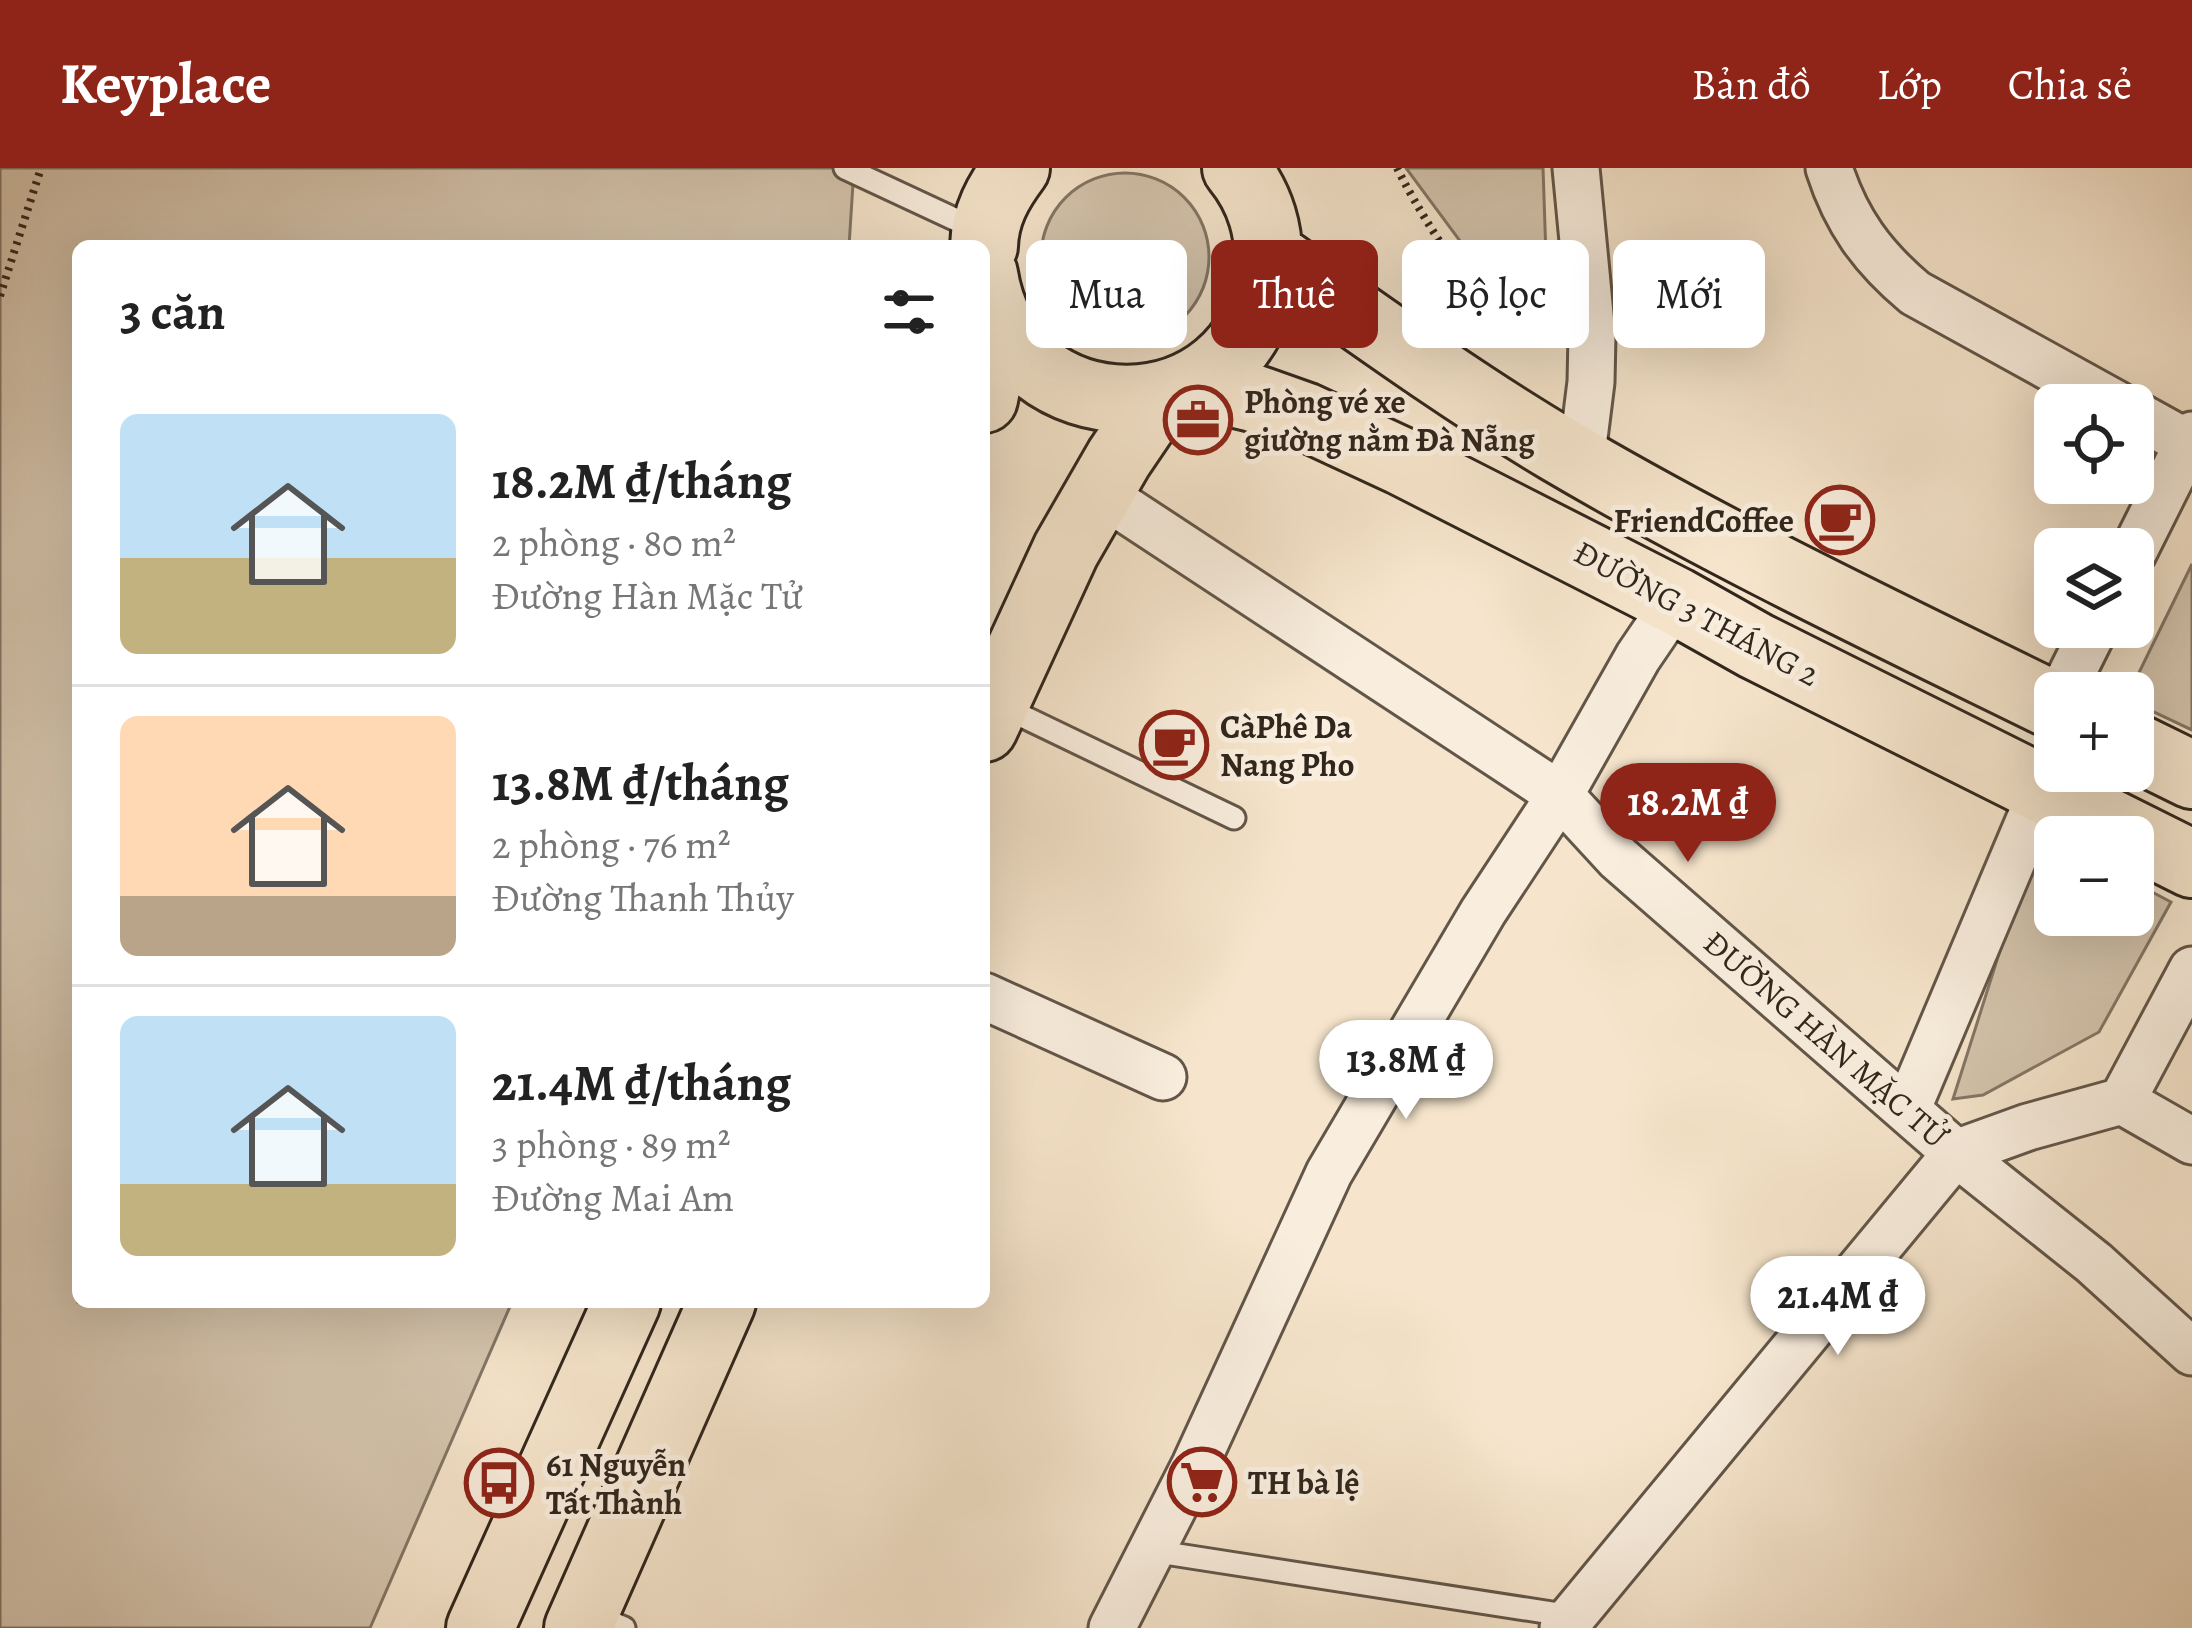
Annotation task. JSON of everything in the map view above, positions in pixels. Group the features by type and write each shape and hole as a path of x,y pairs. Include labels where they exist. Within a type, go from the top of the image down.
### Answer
{"main road":[{"path":"1238,169 1256,197 1268,240"},
{"name":"ĐƯỜNG 3 THÁNG 2","path":"996,229 1022,356 1051,380 1086,395 1124,400 1177,390 1253,398 1304,416 1401,460 1756,646 2034,784"},
{"path":"990,314 996,229"},
{"path":"1378,329 1581,462 1792,576 2034,696"},
{"path":"990,716 1066,550 1099,492 1177,390 1226,360 1235,348"},
{"path":"2154,757 2192,776"},
{"name":"ĐƯỜNG 3 THÁNG 2","path":"2050,792 2186,861"},
{"path":"479,1628 624,1308"},
{"path":"595,1622 720,1308"}],"street":[{"path":"1576,168 1592,335 1581,462"},
{"path":"1829,168 1842,206 1886,269 1915,292 2080,384"},
{"path":"2146,528 2190,439 2154,423"},
{"name":"ĐƯỜNG HÀN MẶC TỬ","path":"1099,492 1560,795 1618,858 1956,1154 2094,1264 2192,1352"},
{"path":"1112,1628 1195,1465 1329,1173 1483,912 1560,795 1638,657 1676,601"},
{"path":"1906,1110 2050,792"},
{"path":"2122,1101 2192,970"},
{"path":"990,999 1162,1077"},
{"path":"1567,1622 1956,1154 2028,1127 2122,1101 2192,1141"}],"lane":[{"path":"844,168 996,229"},
{"path":"990,716 1234,818"},
{"path":"1152,1551 1567,1622"}],"path":[{"path":"0,296 41,168"},
{"path":"1397,168 1458,267 1486,299 1530,325 1592,335"}],"shaded area":[{"path":"0,168 854,168 849,240 72,240 72,1308 509,1308 370,1628 0,1628"},
{"path":"1406,168 1543,168 1545,240 1459,240"},
{"path":"1125,173 1172,187 1195,210 1207,241 1207,273 1187,313 1187,240 1043,240 1055,210 1078,187"},
{"path":"2192,564 2192,730 2154,712 2154,672 2139,672"},
{"path":"2034,856 2034,936 2152,936 2099,1032 1983,1095 1953,1099 2029,859"},
{"path":"2154,893 2171,902 2154,933"}],"place":[{"name":"Phòng vé xe giường nằm Đà Nẵng","path":"1198,420"},
{"name":"FriendCoffee","path":"1840,520"},
{"name":"CàPhê Da Nang Pho","path":"1174,745"},
{"name":"TH bà lệ","path":"1202,1482"},
{"name":"61 Nguyễn Tất Thành","path":"499,1483"}]}
